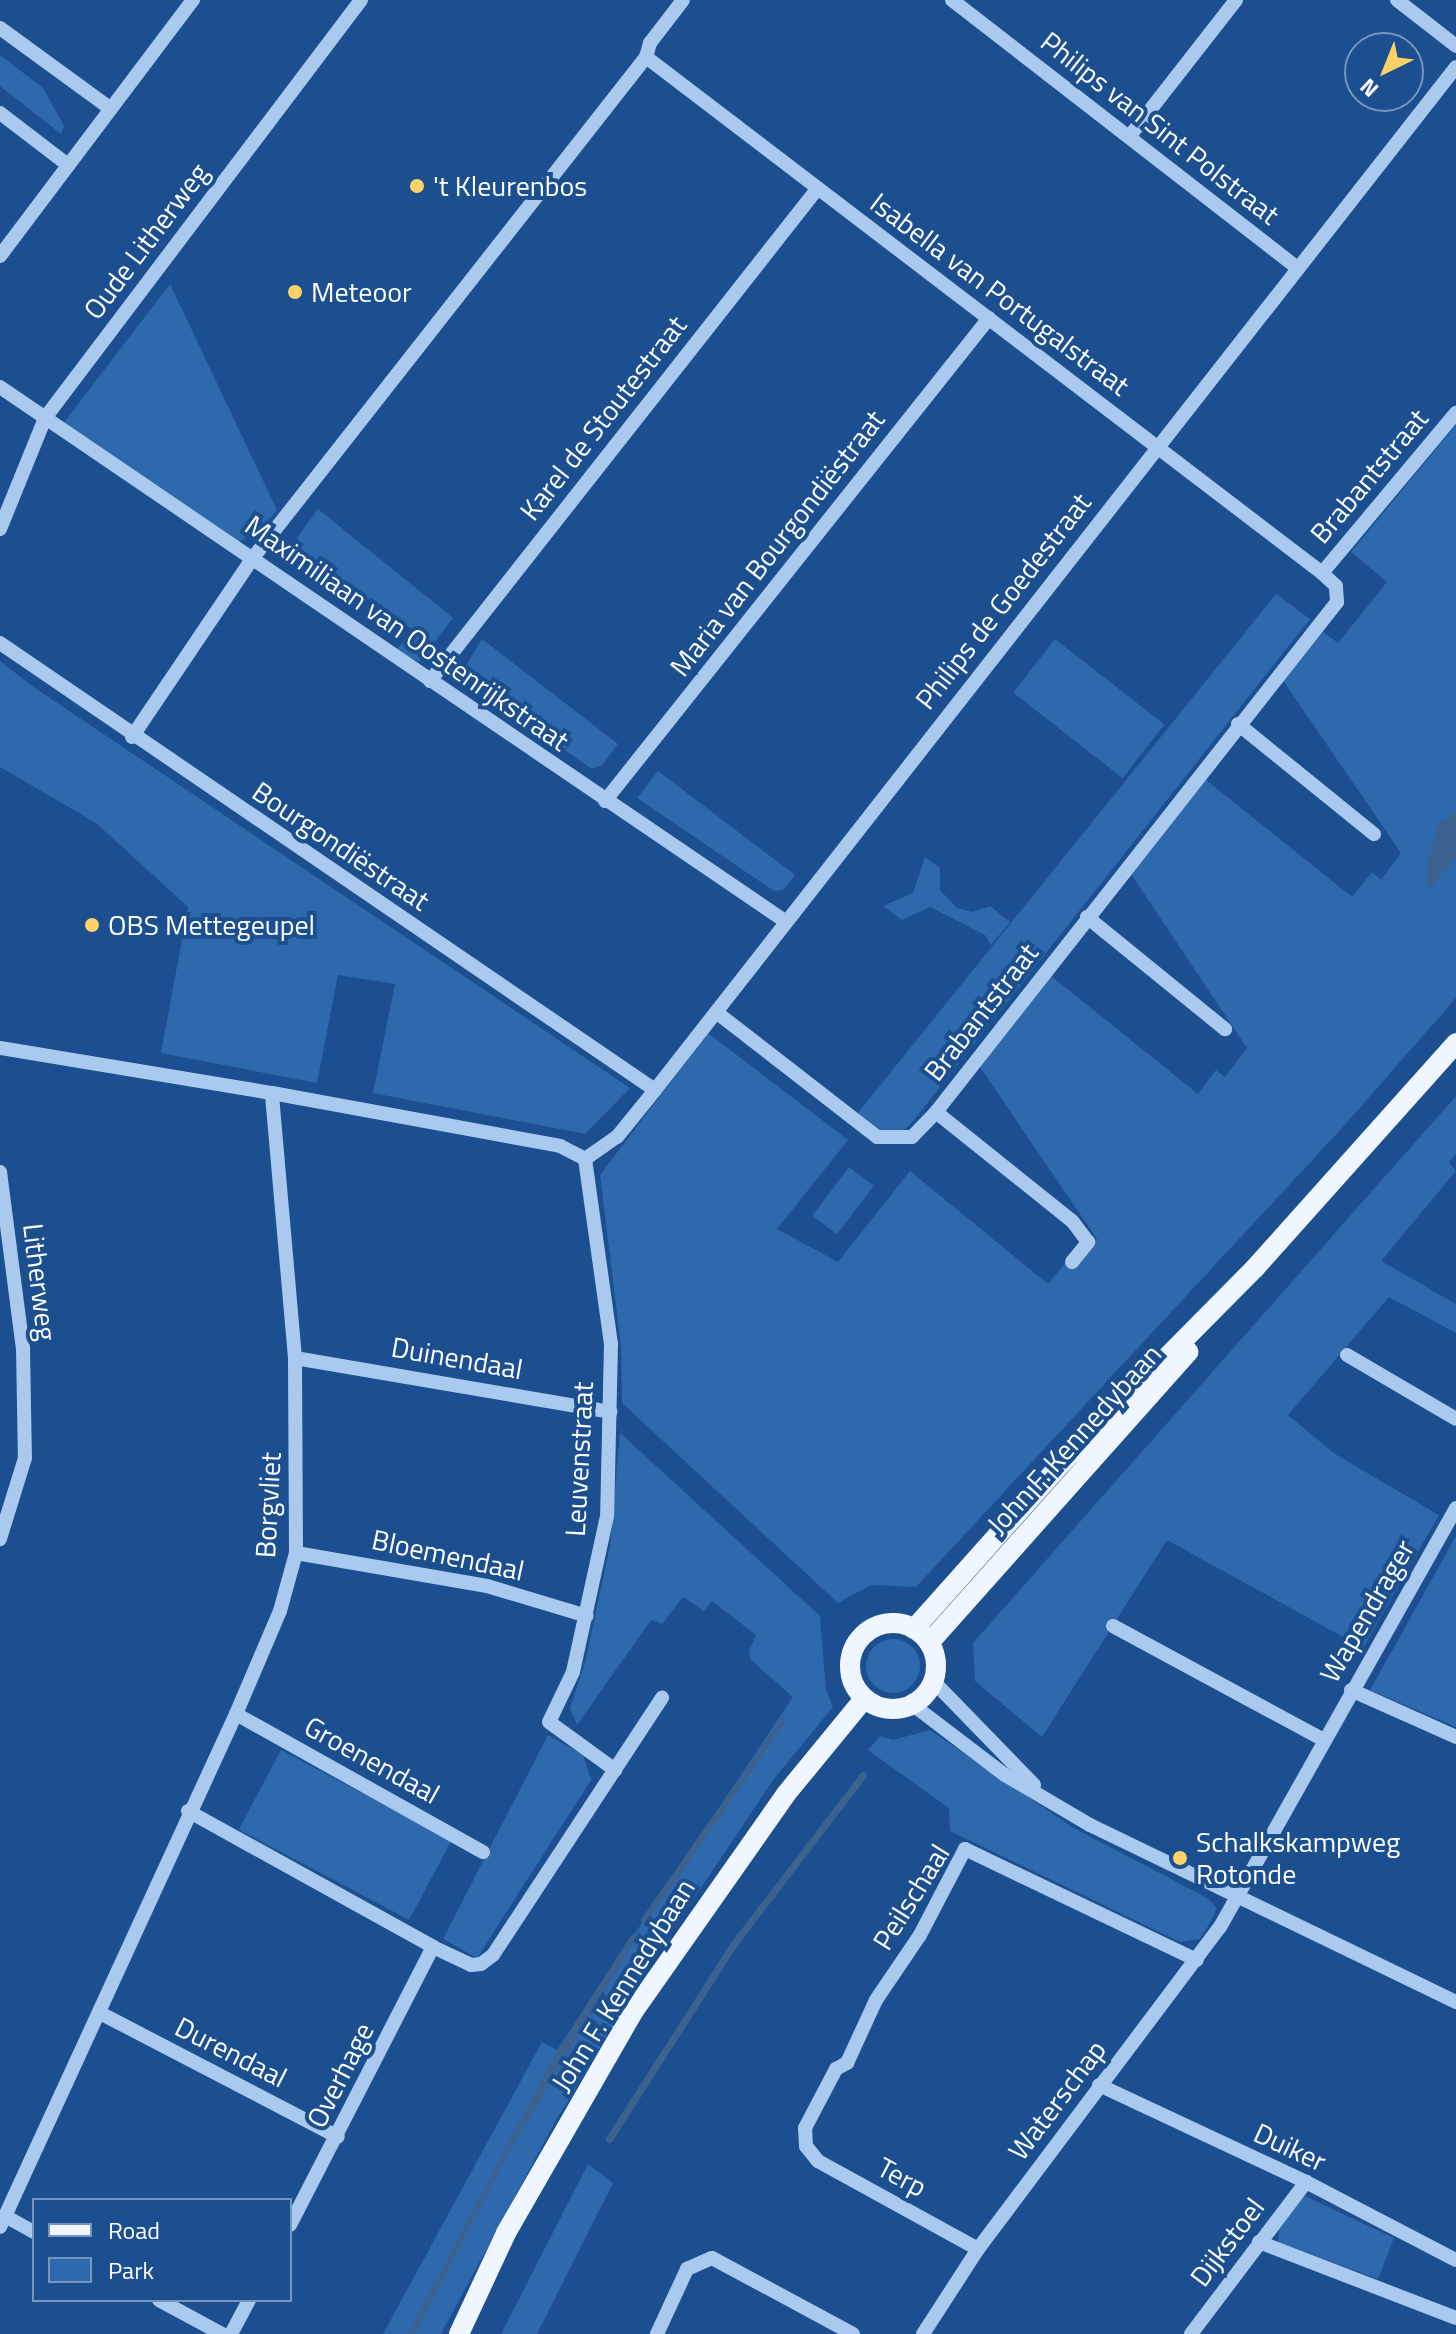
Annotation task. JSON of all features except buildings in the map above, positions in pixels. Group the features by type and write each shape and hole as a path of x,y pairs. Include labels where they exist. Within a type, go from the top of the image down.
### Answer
{"main road":[{"name":"John F. Kennedybaan","path":"914,1629 1062,1463 1255,1268 1456,1043"},
{"name":"John F. Kennedybaan","path":"929,1643 1213,1323 1255,1268"},
{"path":"885,1623 914,1629 929,1643 936,1668 933,1681 913,1705 889,1709 864,1699 850,1671 858,1640 885,1623"},
{"name":"John F. Kennedybaan","path":"459,2330 506,2233 633,2012 777,1806 864,1699"}],"street":[{"path":"0,256 193,0"},
{"name":"Oude Litherweg","path":"0,529 45,418 361,0"},
{"path":"132,737 252,559 646,57 650,43 683,0"},
{"path":"1129,137 1236,0"},
{"path":"1397,0 1456,46"},
{"name":"Philips van Sint Polstraat","path":"956,1 1298,268"},
{"path":"0,28 111,109"},
{"name":"Isabella van Portugalstraat","path":"646,57 1322,573"},
{"name":"Philips de Goedestraat","path":"585,1159 617,1137 655,1090 1456,67"},
{"path":"0,113 68,165"},
{"name":"Karel de Stoutestraat","path":"430,681 818,188"},
{"name":"Maria van Bourgondiëstraat","path":"605,801 989,318"},
{"name":"Maximiliaan van Oostenrijkstraat","path":"0,387 785,921"},
{"name":"Brabantstraat","path":"1072,1262 1088,1242 1072,1221 936,1112 1238,724 1337,602 1336,586 1322,573 1456,413"},
{"name":"Bourgondiëstraat","path":"0,643 132,737 655,1090"},
{"path":"1238,724 1374,834"},
{"path":"1087,917 1225,1029"},
{"path":"716,1012 877,1137 912,1137 936,1112"},
{"path":"0,1048 272,1093 560,1146 585,1159"},
{"name":"Borgvliet","path":"2,2222 100,2013 188,1811 236,1714 280,1611 296,1553 295,1358 272,1093"},
{"name":"Leuvenstraat","path":"585,1159 611,1344 607,1516 573,1672 549,1722 615,1770"},
{"name":"Litherweg","path":"0,1172 23,1348 25,1458 0,1539"},
{"path":"1347,1355 1456,1419"},
{"name":"Duinendaal","path":"295,1358 610,1412"},
{"name":"Wapendrager","path":"1237,1900 1351,1690 1456,1508"},
{"name":"Bloemendaal","path":"296,1553 487,1586 587,1616"},
{"path":"1113,1626 1324,1740"},
{"path":"933,1681 1045,1797"},
{"path":"1351,1690 1456,1737"},
{"path":"188,1811 471,1965 493,1955 662,1698"},
{"path":"913,1705 1005,1775 1045,1797 1237,1900 1456,2002"},
{"name":"Groenendaal","path":"236,1714 483,1852"},
{"name":"Peilschaal","path":"806,2146 805,2128 836,2069 847,2063 876,2000 920,1935 965,1849 1197,1960"},
{"name":"Waterschap","path":"923,2334 978,2249 1099,2085 1197,1960 1237,1900"},
{"name":"Overhage","path":"292,2221 433,1947"},
{"name":"Durendaal","path":"100,2013 338,2137"},
{"name":"Duiker","path":"1099,2085 1306,2182 1456,2260"},
{"name":"Terp","path":"806,2146 818,2161 978,2249"},
{"name":"Dijkstoel","path":"1191,2334 1306,2182"},
{"path":"2,2222 32,2231"},
{"path":"1259,2242 1456,2318"},
{"path":"657,2334 687,2269 712,2258 853,2334"},
{"path":"163,2302 222,2334"},
{"path":"231,2334 248,2302"}],"green space":[{"path":"0,55 43,88 64,126 61,134 0,86"},
{"path":"170,284 277,510 258,533 234,544 62,425"},
{"path":"1456,425 1456,998 1343,1127 916,1587 871,1585 838,1603 622,1403 621,1346 600,1175 708,1033 848,1140 777,1229 838,1262 910,1171 1048,1284 1066,1262 1074,1268 1097,1239 980,1067 1051,976 1198,1094 1216,1070 1225,1077 1247,1048 1131,874 1206,780 1352,897 1372,872 1381,880 1401,853 1282,679 1323,632 1338,643 1387,582 1351,552"},
{"path":"318,509 453,618 419,662 397,650 412,629 291,546"},
{"path":"1276,594 1310,619 914,1120 902,1132 882,1133 857,1114"},
{"path":"482,639 618,744 602,765 592,769 459,677"},
{"path":"1055,639 1165,725 1123,778 1013,693"},
{"path":"0,661 32,686 630,1088 585,1134 373,1093 395,984 338,975 317,1083 161,1053 188,907 96,823 0,767"},
{"path":"658,771 795,875 783,890 774,891 637,798"},
{"path":"925,857 940,868 940,890 957,908 973,912 990,906 1010,922 991,945 985,935 930,907 902,920 883,906 913,893"},
{"path":"1456,1096 1456,1154 1449,1162 1456,1171 1381,1261 1456,1304 1456,1333 1389,1297 1288,1415 1335,1454 1439,1515 1363,1648 1167,1540 1042,1737 975,1681 973,1643"},
{"path":"849,1167 874,1186 837,1234 812,1216"},
{"path":"620,1433 820,1616 826,1690 833,1707 773,1780 666,1940 555,2122 441,2334 383,2334 542,2042 557,2050 793,1697 751,1660 749,1651 756,1635 712,1601 704,1611 683,1597 662,1624 651,1620 577,1725 570,1708 585,1663 610,1546"},
{"path":"1456,1536 1456,1727 1370,1690"},
{"path":"893,1639 912,1647 920,1666 912,1685 893,1693 874,1685 866,1666 874,1647"},
{"path":"930,1730 1072,1827 1207,1898 1216,1907 1200,1939 1180,1942 950,1831 949,1808 868,1750 880,1736 893,1740"},
{"path":"548,1735 583,1755 591,1780 477,1958 443,1939"},
{"path":"281,1750 451,1841 409,1920 239,1829"},
{"path":"588,2164 613,2183 537,2334 501,2334"},
{"path":"1305,2196 1394,2238 1378,2279 1278,2242 1279,2227"}],"shaded area":[{"path":"1456,812 1456,857 1432,887 1427,886 1426,868 1439,824"},
{"path":"782,1717 787,1720 690,1861 645,1924 640,1921"},
{"path":"632,1934 637,1937 505,2159 415,2334 408,2334 555,2054"}],"waterway":[{"path":"609,2139 733,1945 863,1775"}],"place":[{"name":"'t Kleurenbos","path":"417,186"},
{"name":"Meteoor","path":"295,292"},
{"name":"OBS Mettegeupel","path":"92,925"},
{"name":"Schalkskampweg Rotonde","path":"1180,1858"}]}
